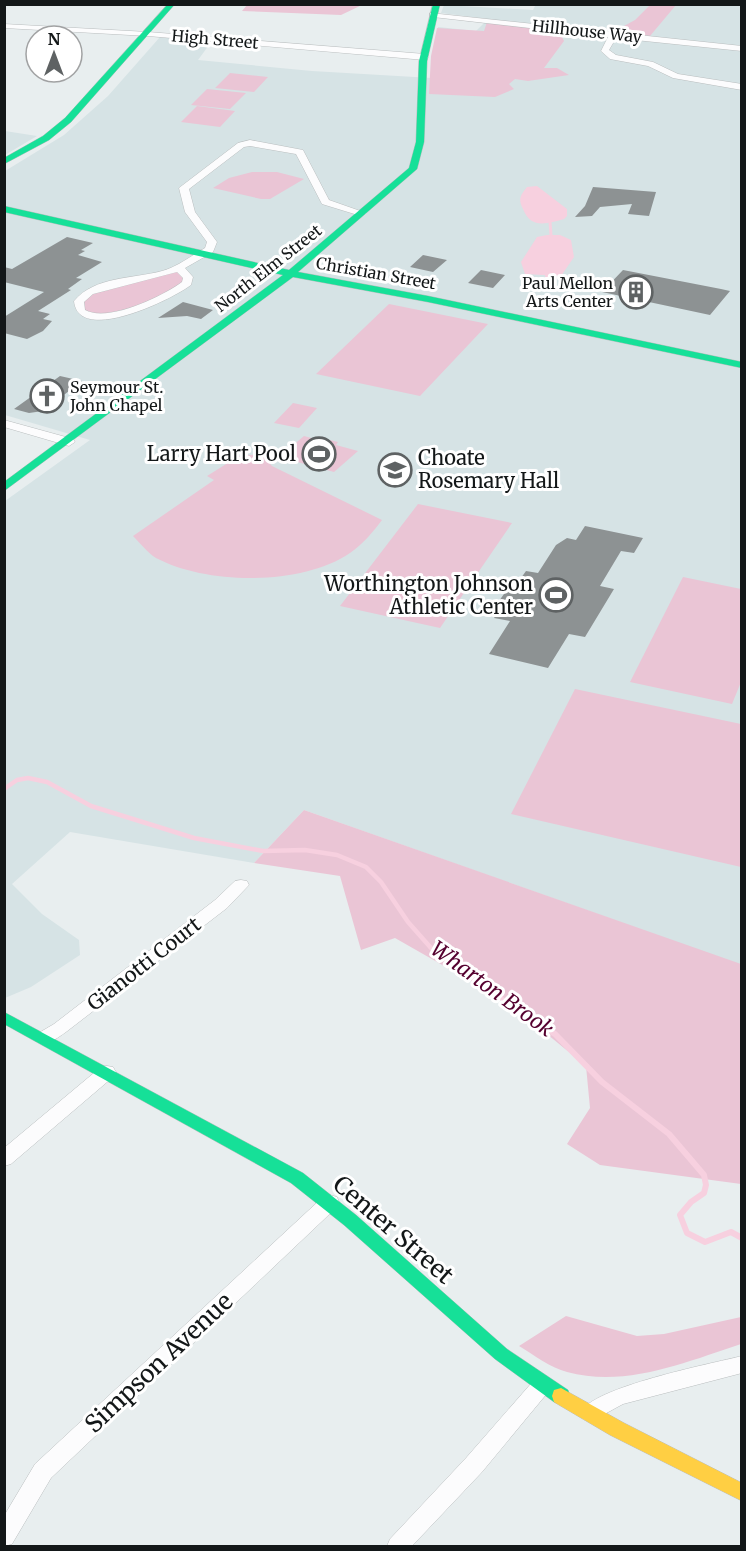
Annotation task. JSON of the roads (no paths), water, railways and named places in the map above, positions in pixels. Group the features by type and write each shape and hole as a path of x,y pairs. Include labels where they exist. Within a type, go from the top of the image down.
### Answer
{"main road":[{"path":"4,162 46,138 68,120 148,34 172,4"},
{"name":"North Elm Street","path":"4,488 69,442 290,274 413,168 417,161 420,97 425,57 435,10"},
{"name":"Christian Street","path":"4,209 290,274 438,301 741,365"},
{"name":"Center Street","path":"4,1017 297,1178 330,1202 500,1354 542,1385 741,1493"}],"street":[{"name":"Hillhouse Way","path":"435,10 741,49"},
{"name":"High Street","path":"4,26 148,34 425,57"},
{"path":"614,34 604,51 612,57 650,64 676,76 741,87"},
{"path":"179,268 188,277 187,283 163,300 104,316 85,315 80,311 79,301 95,289 168,273 209,250 212,242 189,212 184,188 244,143 258,143 300,152 326,202 361,213"},
{"path":"4,423 69,442"},
{"name":"Gianotti Court","path":"43,1038 60,1028 221,904 241,885"},
{"path":"4,1159 107,1072"},
{"name":"Simpson Avenue","path":"4,1537 43,1471 330,1202"},
{"path":"590,1413 618,1397 741,1364"},
{"path":"398,1546 474,1465 542,1385"}],"waterway":[{"path":"550,222 551,235"},
{"path":"547,275 548,281"},
{"name":"Wharton Brook","path":"4,789 17,780 28,778 47,782 91,806 194,838 263,851 305,850 337,855 366,867 381,882 408,922 431,948 509,1004"},
{"name":"Wharton Brook","path":"507,1002 555,1034 602,1082 669,1134 704,1175 706,1185 704,1193 691,1202 680,1215 687,1233 705,1242 731,1232 742,1238"}],"place":[{"name":"Paul Mellon Arts Center","path":"636,292"},
{"name":"Seymour St. John Chapel","path":"47,396"},
{"name":"Larry Hart Pool","path":"319,454"},
{"name":"Choate Rosemary Hall","path":"395,470"},
{"name":"Worthington Johnson Athletic Center","path":"556,595"}]}
